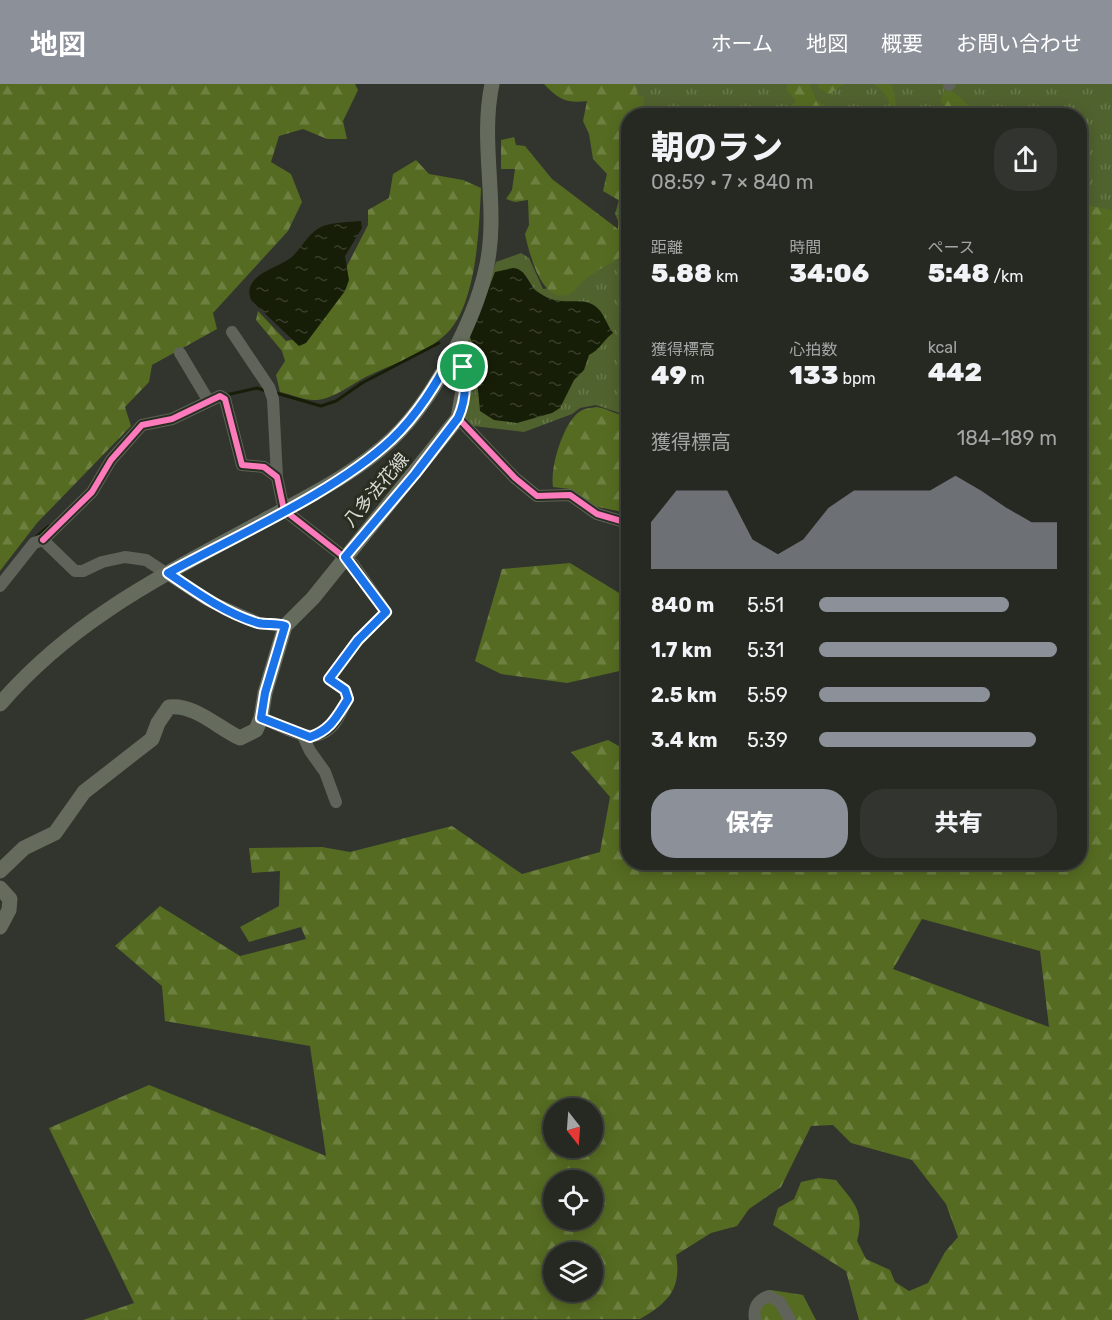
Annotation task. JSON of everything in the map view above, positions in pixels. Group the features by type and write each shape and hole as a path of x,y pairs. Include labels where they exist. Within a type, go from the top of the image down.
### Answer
{"main road":[{"name":"八多法花線","path":"0,704 26,674 63,640 107,609 284,510 364,462 392,439 431,391 453,353 486,269 490,234 487,130 492,84"},
{"name":"八多法花線","path":"261,718 265,693 285,626 313,598 458,418 462,409 465,379 460,360 453,353"},
{"path":"0,871 24,848 55,833 84,792 152,739 158,723 169,707 178,706 204,717 240,738 256,730 261,718"},
{"path":"0,888 10,899 9,910 0,927"}],"street":[{"path":"232,332 269,387 273,399 277,477 284,510 345,557 386,612 358,640 329,679 345,690 348,699 336,720 321,734 303,736 261,718"},
{"path":"180,353 208,400"},
{"path":"0,586 34,543 43,540 92,492 111,460 142,425 172,418 220,396 225,399 242,465 264,467 277,477"},
{"path":"458,418 500,459 515,478 537,496 570,495 597,514 621,521"},
{"path":"43,540 75,571 83,571 102,562 125,557 146,560 207,600 259,624 285,626"},
{"path":"303,736 310,752 325,772 336,802"},
{"path":"755,1320 755,1306 761,1299 769,1296 780,1302 790,1320"}],"green space":[{"path":"0,84 355,84 358,90 343,121 347,139 327,139 303,129 279,136 271,162 291,174 302,202 288,231 213,313 217,329 152,365 149,382 125,407 131,426 37,523 0,571"},
{"path":"544,84 636,84 638,97 644,96 643,108 621,108 621,258 588,277 574,291 563,296 554,294 546,288 534,266 525,234 529,225 528,200 515,202 506,199 512,190 515,169 501,169 501,140 514,137 516,145 525,146 552,179 618,229 620,201 603,191 607,174 593,159 589,134 583,121 587,101 568,101"},
{"path":"611,84 1112,84 1112,759 1087,759 1087,108 621,108 621,192"},
{"path":"787,84 810,84 816,100 830,108 788,108 796,101 787,90"},
{"path":"818,84 844,84 829,94 818,88"},
{"path":"873,84 892,84 897,108 890,108 887,97"},
{"path":"951,90 972,108 945,108 941,102 943,92"},
{"path":"416,160 429,174 463,180 481,188 475,262 466,300 459,316 450,330 433,345 363,378 330,397 312,400 280,392 276,375 285,361 282,351 256,320 258,311 286,341 303,337 340,289 347,266 368,225 368,210 389,198 393,174"},
{"path":"621,192 621,228 615,214"},
{"path":"1087,205 1112,210 1112,1320 859,1320 846,1271 773,1225 778,1208 794,1199 801,1182 819,1178 836,1180 859,1215 857,1241 866,1259 890,1270 895,1282 909,1291 928,1283 945,1252 958,1237 946,1204 912,1160 851,1143 833,1125 811,1126 781,1187 749,1209 737,1226 711,1233 676,1255 677,1277 671,1294 658,1307 640,1319 83,1320 134,1303 49,1128 149,1085 326,1156 310,1046 165,1021 162,986 115,946 160,906 240,956 306,939 301,927 249,942 240,927 279,906 280,871 252,873 249,848 322,847 350,852 452,826 522,874 600,852 610,797 571,752 608,740 621,747 621,870 1087,870","holes":["922,919 1040,951 1049,1027 893,969"]},
{"path":"621,234 621,414 596,405 580,408 572,414 524,432 473,426 463,419 460,351 484,297 496,262 521,253 529,258 543,289 560,287"},
{"path":"597,407 621,414 621,512 593,506 570,489 553,487 556,458 563,436 573,418 588,408"},
{"path":"570,563 621,594 621,671 567,683 501,674 475,661 502,569"},
{"path":"771,1290 803,1295 816,1320 757,1320 758,1298"}],"water":[{"path":"361,221 362,228 345,256 349,280 345,291 306,343 299,346 251,300 249,291 252,284 263,273 293,256 318,228"},
{"path":"513,268 521,271 535,289 546,297 554,300 589,303 595,306 601,311 613,333 589,355 584,370 574,380 560,408 552,413 517,423 494,420 480,411 474,348 470,337 495,272"}],"waterway":[{"path":"276,393 321,406 336,401 362,383 439,343"},
{"path":"226,395 257,388 266,391"},
{"path":"36,537 49,526"}],"cycle path":[{"path":"43,540 92,492 111,460 142,425 172,419 220,396 225,399 242,465 264,467 277,477 284,510 353,564 386,612 358,640 329,679 345,690 348,699 337,720 329,729 310,736 291,731 261,718"},
{"path":"458,418 515,478 537,496 570,495 597,514 621,521"}],"route":[{"path":"453,353 463,367 465,379 462,409 458,418 415,474 345,557 353,564 386,612 358,640 329,679 345,690 348,699 336,720 321,734 310,737 261,718 265,693 285,626 259,624 207,600 168,573 314,494 364,462 392,439 409,421 431,391 453,353"}]}
